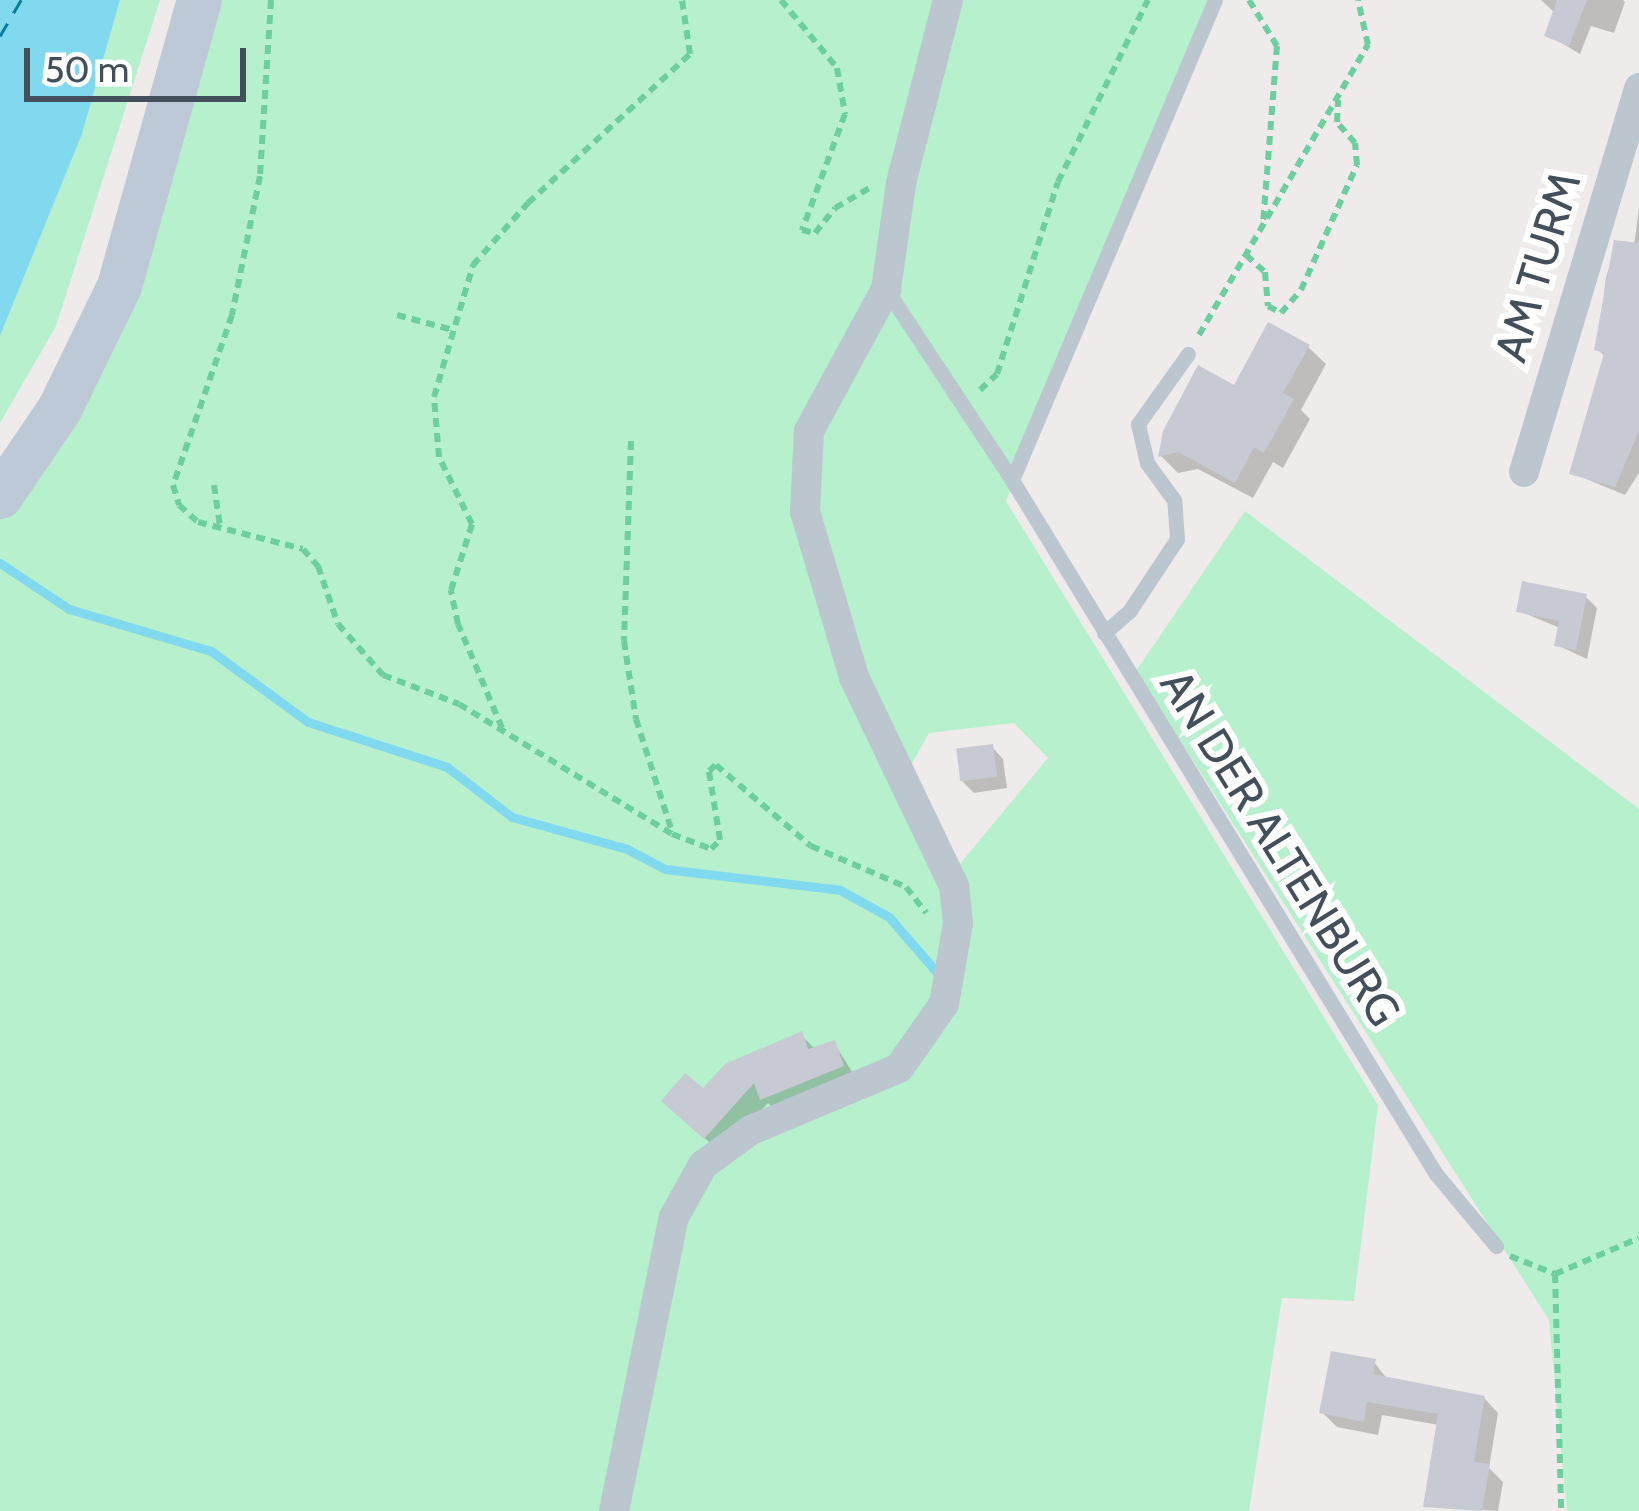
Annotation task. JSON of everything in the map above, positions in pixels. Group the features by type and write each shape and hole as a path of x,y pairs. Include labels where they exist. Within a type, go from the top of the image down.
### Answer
{"main road":[{"path":"0,496 59,409 119,286 199,0"}],"street":[{"path":"614,1511 674,1217 704,1165 751,1130 898,1068 944,1004 958,922 954,886 854,677 820,584 805,512 809,430 886,289 901,183 948,0"},
{"name":"AM TURM","path":"1524,472 1639,88"}],"lane":[{"path":"1012,480 1215,0"},
{"name":"AN DER ALTENBURG","path":"886,289 1012,480 1436,1174 1496,1246"},
{"path":"1104,633 1130,610 1177,539 1174,500 1147,463 1138,424 1188,354"}],"path":[{"path":"271,0 260,176 232,315 173,485 179,505 198,522 303,549 318,566 338,624 383,675 503,730 672,834 711,849 720,841 709,771 716,765 811,846 906,887 935,923"},
{"path":"503,730 451,590 472,524 440,458 434,398 473,265 528,203 691,54 682,0"},
{"path":"781,0 837,68 845,114 802,230 815,233 835,208 872,186 901,183"},
{"path":"963,404 997,374 1058,182 1148,0"},
{"path":"1249,0 1276,46 1262,227"},
{"path":"1188,354 1368,45 1358,0"},
{"path":"1246,255 1265,272 1268,306 1280,313 1301,290 1358,166 1354,143 1337,122 1338,96"},
{"path":"397,315 453,331"},
{"path":"631,441 624,641 636,719 672,834"},
{"path":"214,485 220,526"},
{"path":"1496,1246 1555,1274 1639,1238"},
{"path":"1555,1274 1561,1511"}],"green space":[{"path":"120,0 160,0 56,326 0,423 0,336 82,134"},
{"path":"222,0 1209,0 1006,501 1378,1105 1354,1301 1282,1298 1249,1511 0,1511 0,517 159,220","holes":["1014,723 1048,758 959,865 900,785 929,733"]},
{"path":"1245,511 1639,809 1639,1511 1567,1511 1549,1320 1136,671"}],"water":[{"path":"0,0 120,0 82,134 0,336"}],"building":[{"path":"1557,0 1587,0 1569,46 1544,36"},
{"path":"1614,240 1639,243 1639,431 1615,487 1569,474 1604,353 1594,350"},
{"path":"1268,322 1310,345 1283,393 1294,399 1264,453 1254,447 1235,483 1178,452 1158,457 1163,431 1198,365 1234,385"},
{"path":"1522,581 1587,594 1576,650 1554,646 1559,621 1516,612"},
{"path":"993,744 997,777 960,781 956,749"},
{"path":"802,1031 808,1049 835,1040 844,1066 760,1100 754,1083 704,1139 661,1101 685,1073 703,1088 725,1064"},
{"path":"1331,1351 1376,1359 1373,1374 1485,1396 1474,1462 1490,1464 1482,1511 1423,1507 1438,1414 1367,1402 1364,1422 1319,1413"}],"waterway":[{"path":"0,563 69,609 211,651 308,722 447,767 512,817 627,849 665,869 840,890 889,917 940,976"}],"ferry route":[{"path":"0,36 21,0"}]}
